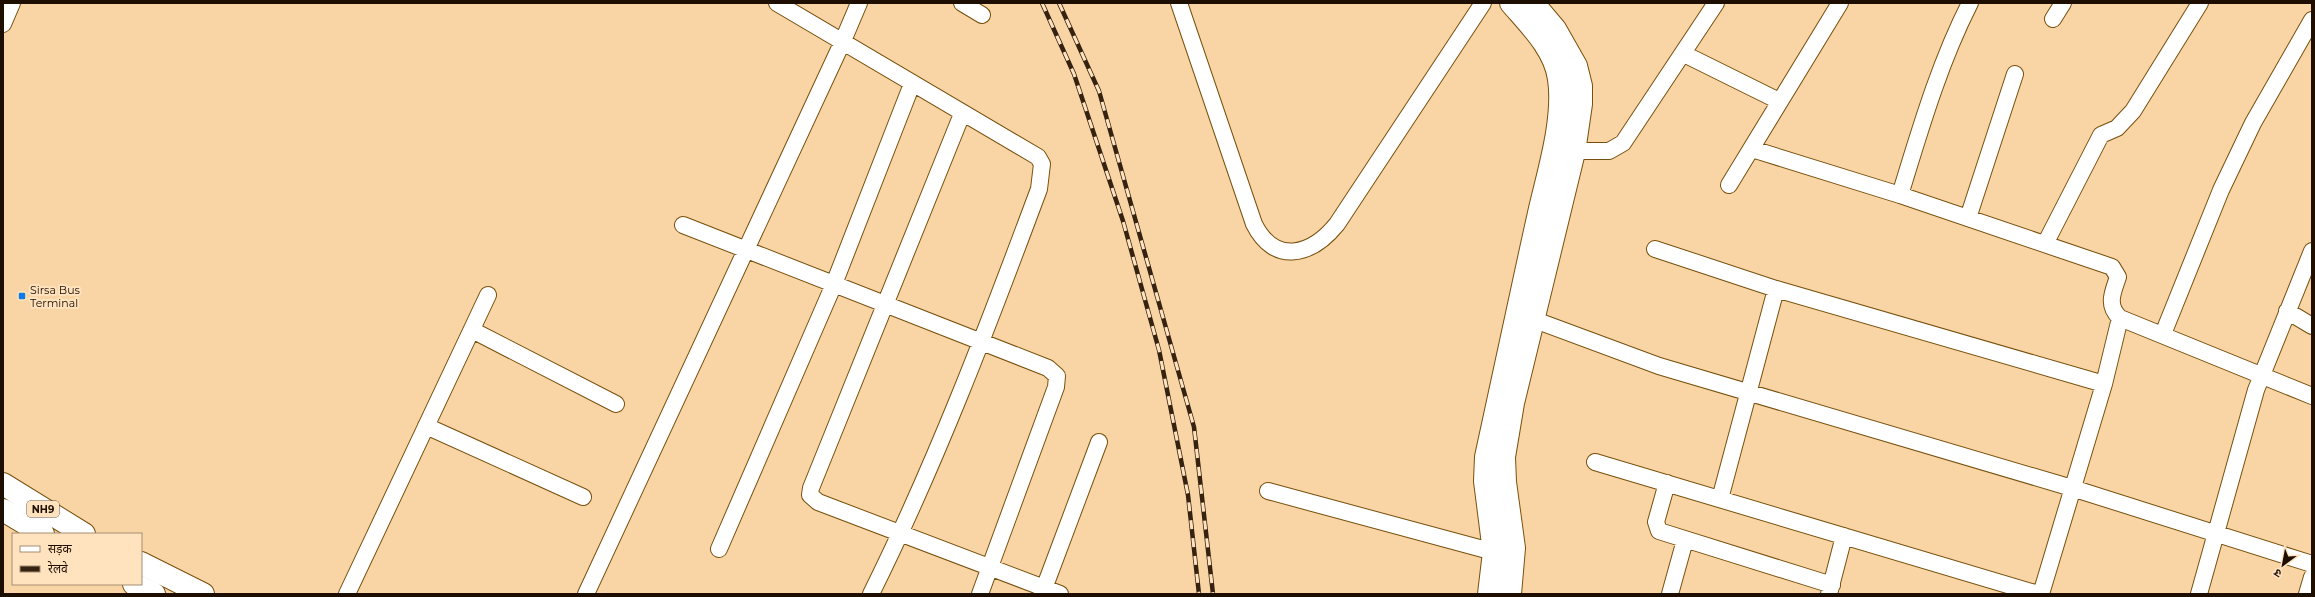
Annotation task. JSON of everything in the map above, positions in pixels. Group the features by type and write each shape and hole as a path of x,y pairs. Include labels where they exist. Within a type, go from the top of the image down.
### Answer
{"street":[{"path":"4,21 12,3"},
{"path":"777,3 962,114 1038,157 1042,164 1039,189 982,342 901,532 871,594"},
{"path":"586,594 842,43 859,3"},
{"path":"962,3 982,15"},
{"path":"1179,3 1254,224 1268,244 1284,251 1297,251 1310,247 1329,234 1337,224 1483,3"},
{"path":"1511,3 1545,45 1553,58 1559,78 1559,115 1563,151"},
{"path":"1489,594 1494,552 1485,481 1486,462 1525,316 1563,151 1581,104 1581,86 1576,66 1555,29 1533,3"},
{"path":"1563,151 1609,151 1623,144 1684,54 1716,3"},
{"path":"1729,185 1840,3"},
{"path":"1900,195 1934,86 1958,27 1970,3"},
{"path":"2053,19 2063,3"},
{"path":"2045,244 2101,135 2117,128 2133,112 2200,3"},
{"path":"2163,334 2220,190 2253,123 2312,20"},
{"path":"1684,54 1779,101"},
{"path":"1968,218 2015,74"},
{"path":"719,549 834,284 912,84"},
{"path":"962,114 811,488 810,495 818,502 901,532 990,567 1043,591 1060,594"},
{"path":"1752,149 1900,195 2045,244 2115,270 2118,277 2111,302 2113,310 2120,318 2163,334 2260,376 2312,396"},
{"path":"683,225 1048,368 1058,376 1056,387 980,594"},
{"path":"1655,249 1776,289 2104,384"},
{"path":"2199,594 2241,437 2260,376 2312,251"},
{"path":"1720,499 1776,289"},
{"path":"347,594 488,294"},
{"path":"2287,311 2312,326"},
{"path":"1525,316 1659,366 1748,394 2072,488 2216,535 2312,564"},
{"path":"1510,594 1514,548 1505,482 1504,457 1525,316"},
{"path":"2041,594 2104,384 2120,318"},
{"path":"472,330 616,404"},
{"path":"426,426 583,497"},
{"path":"1043,591 1098,442"},
{"path":"1595,462 2038,594"},
{"path":"1667,483 1656,526 1663,533 1830,589 1844,536"},
{"name":"NH9","path":"3,484 82,533"},
{"path":"1268,491 1494,552"},
{"name":"NH9","path":"3,510 41,533"},
{"path":"1670,594 1685,540"},
{"path":"142,564 202,594"},
{"path":"2307,594 2312,577"},
{"path":"136,585 154,594"}],"railway":[{"path":"1042,3 1074,74 1123,221 1159,350 1188,495 1199,594"},
{"path":"1059,3 1099,91 1194,427 1213,594"}],"place":[{"name":"Sirsa Bus Terminal","path":"22,296"}]}
